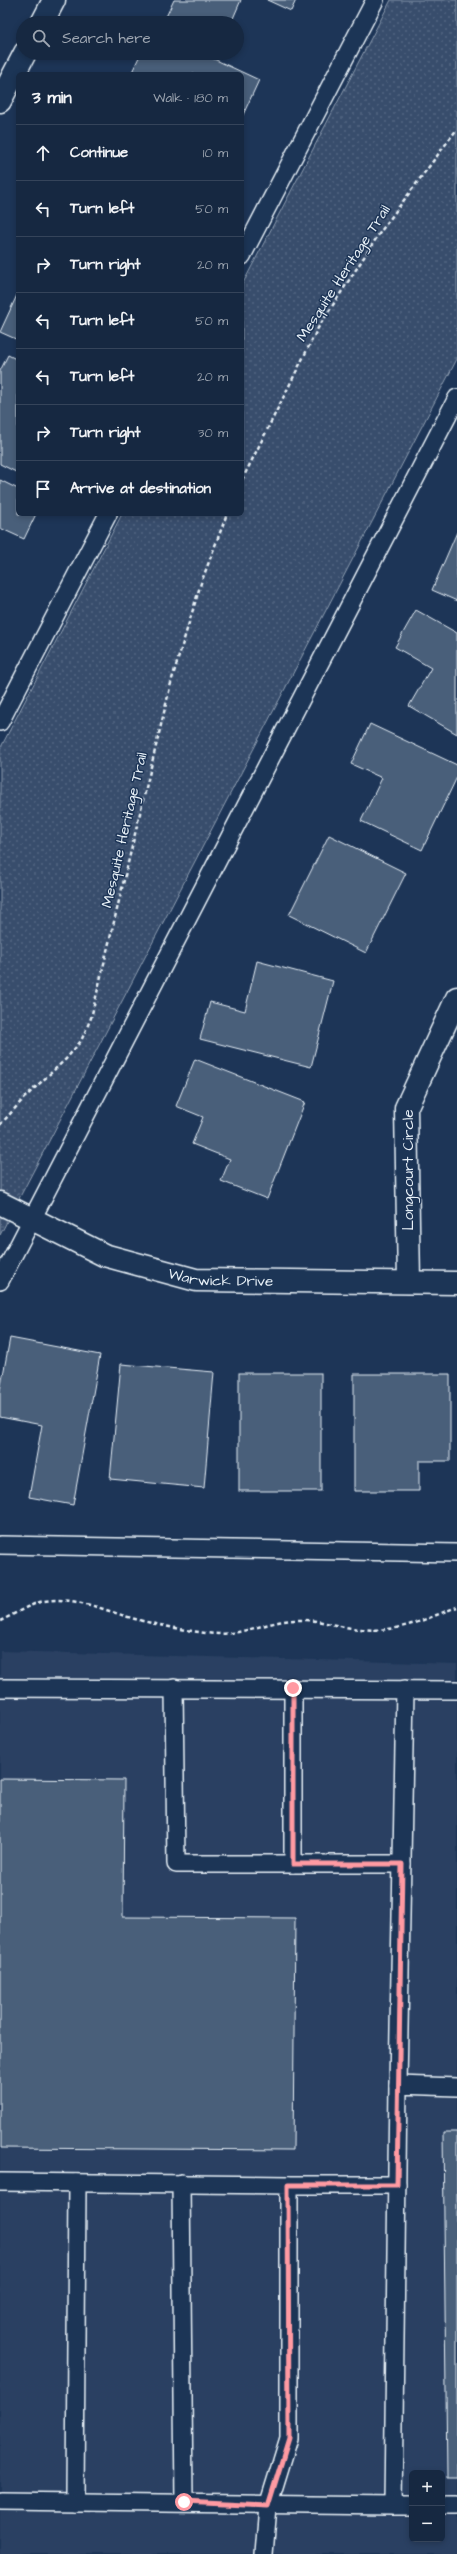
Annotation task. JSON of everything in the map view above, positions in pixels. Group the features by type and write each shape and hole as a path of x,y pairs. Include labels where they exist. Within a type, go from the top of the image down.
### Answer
{"street":[{"path":"46,16 54,0"},
{"path":"0,101 21,60"},
{"name":"Longcourt Circle","path":"408,1282 406,1108 457,998"},
{"name":"Warwick Drive","path":"0,1203 104,1255 196,1280 457,1283"}],"lane":[{"path":"244,252 375,0"},
{"path":"0,1281 31,1218 457,398"},
{"path":"0,722 107,516"},
{"path":"0,1546 457,1553"},
{"path":"0,1688 293,1688 457,1690"},
{"path":"174,1688 176,1864 402,1864"},
{"path":"293,1688 293,1864"},
{"path":"393,2506 405,1689"},
{"path":"398,2085 457,2087"},
{"path":"0,2182 397,2185"},
{"path":"75,2502 77,2183"},
{"path":"181,2183 184,2502"},
{"path":"264,2554 268,2506 289,2438 288,2185"},
{"path":"0,2501 184,2502 268,2506 409,2506"},
{"path":"445,2505 457,2504"}],"path":[{"name":"Mesquite Heritage Trail","path":"244,476 318,328 381,231 457,130"},
{"name":"Mesquite Heritage Trail","path":"0,1125 25,1097 66,1058 81,1041 91,1018 172,678 199,589 226,516"},
{"path":"0,1621 42,1602 57,1600 73,1601 137,1620 207,1634 236,1634 284,1621 300,1620 361,1630 396,1630 417,1624 457,1607"}],"shaded area":[{"path":"391,0 457,0 457,359 0,1235 0,749 121,516 244,516 244,281"},
{"path":"0,1651 457,1664 457,2554 0,2554"}],"building":[{"path":"174,0 241,0 234,16 166,16"},
{"path":"267,0 296,0 291,11"},
{"path":"138,60 216,60 242,72 132,72"},
{"path":"244,73 259,80 244,113"},
{"path":"16,297 16,339 0,332"},
{"path":"8,355 16,359 16,472 0,464 0,371"},
{"path":"0,480 16,488 16,516 35,516 24,539 0,528"},
{"path":"457,532 457,601 432,590"},
{"path":"416,610 457,633 457,734 409,706 431,668 395,647"},
{"path":"370,724 457,765 457,777 422,850 361,821 382,778 351,764"},
{"path":"329,835 406,873 366,953 289,915"},
{"path":"257,961 333,981 311,1067 200,1039 210,1002 245,1011"},
{"path":"195,1059 305,1102 267,1199 221,1181 230,1159 192,1144 203,1117 176,1106"},
{"path":"10,1338 100,1355 73,1505 29,1497 42,1425 0,1417 0,1391"},
{"path":"121,1364 214,1372 204,1488 110,1479"},
{"path":"239,1373 321,1373 321,1491 239,1491"},
{"path":"354,1374 450,1374 450,1461 419,1461 419,1491 354,1491"},
{"path":"0,1779 124,1780 123,1917 295,1918 293,2150 0,2148"},
{"path":"443,2132 457,2132 457,2478 447,2478"}],"route":[{"path":"184,2502 268,2506 289,2438 288,2185 397,2185 402,1864 293,1864 293,1688"}]}
